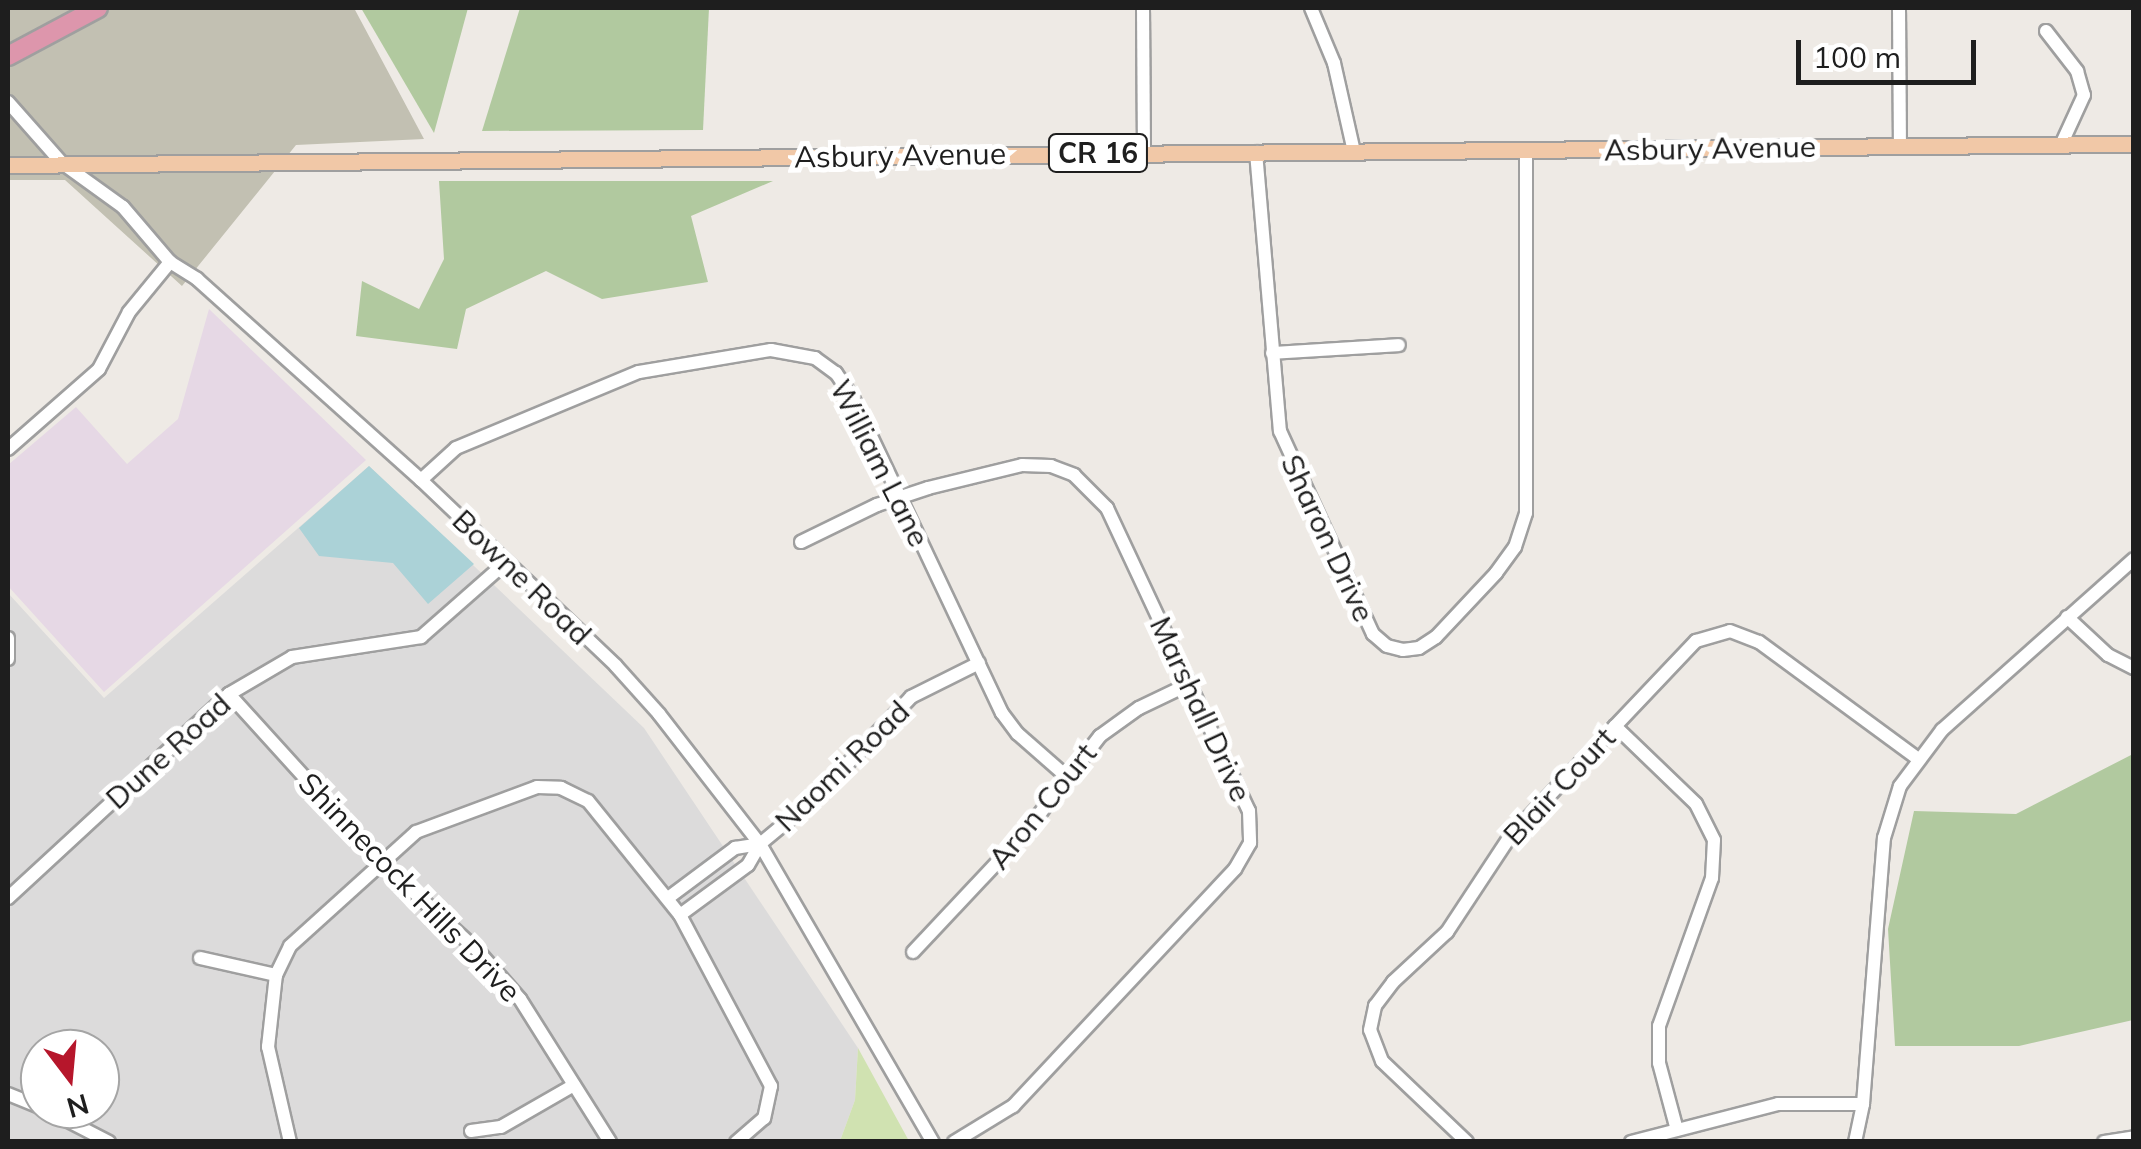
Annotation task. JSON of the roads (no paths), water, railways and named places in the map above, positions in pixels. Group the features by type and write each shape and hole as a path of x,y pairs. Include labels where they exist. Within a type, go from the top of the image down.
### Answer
{"highway":[{"path":"8,56 98,8"}],"main road":[{"name":"Asbury Avenue","path":"8,164 2134,144"}],"street":[{"path":"1143,8 1144,153"},
{"path":"1311,8 1334,63 1354,152"},
{"path":"1899,8 1900,146"},
{"path":"2046,31 2077,71 2084,95 2062,145"},
{"name":"Bowne Road","path":"8,102 62,163 122,207 170,262 197,279 421,480 626,678 760,844 933,1142"},
{"name":"Sharon Drive","path":"1256,152 1272,353 1284,446 1373,634 1394,649 1413,650 1428,644 1496,573 1514,548 1526,514 1526,150"},
{"path":"8,449 100,369 129,312 170,262"},
{"path":"1272,353 1398,345"},
{"name":"William Lane","path":"421,480 445,456 469,442 639,372 679,362 786,350 815,358 846,385 1011,727 1067,778"},
{"name":"Marshall Drive","path":"801,542 900,498 1022,465 1051,466 1074,474 1107,508 1249,811 1251,835 1244,856 1012,1106 954,1142"},
{"path":"1855,1142 1862,1104 1884,838 1900,786 1917,758 1968,705 2134,559"},
{"name":"Dune Road","path":"8,898 229,694 292,657 420,637 504,564"},
{"path":"2067,617 2108,655 2134,668"},
{"name":"Blair Court","path":"1467,1142 1382,1061 1370,1030 1375,1006 1392,982 1447,932 1509,838 1696,641 1730,631 1758,642 1917,758"},
{"path":"8,638 8,659"},
{"name":"Naomi Road","path":"760,844 812,800 911,698 979,663"},
{"name":"Aron Court","path":"913,952 1024,834 1114,724 1189,684"},
{"name":"Shinnecock Hills Drive","path":"229,694 382,863 478,951 520,999 610,1142"},
{"path":"1615,726 1696,804 1709,824 1716,854 1712,878 1659,1026 1659,1063 1677,1130"},
{"path":"290,1142 268,1047 276,975 290,946 416,832 536,787 561,788 588,800 680,915 771,1086 764,1118 736,1142"},
{"path":"668,898 736,848 760,844"},
{"path":"680,915 748,865 760,844"},
{"path":"200,958 276,975"},
{"path":"471,1131 501,1127 574,1085"},
{"path":"1631,1142 1778,1104 1862,1104"},
{"path":"84,1129 109,1142"},
{"path":"2104,1142 2134,1136"}],"water":[{"path":"369,466 474,564 428,604 393,563 319,556 299,528"}]}
